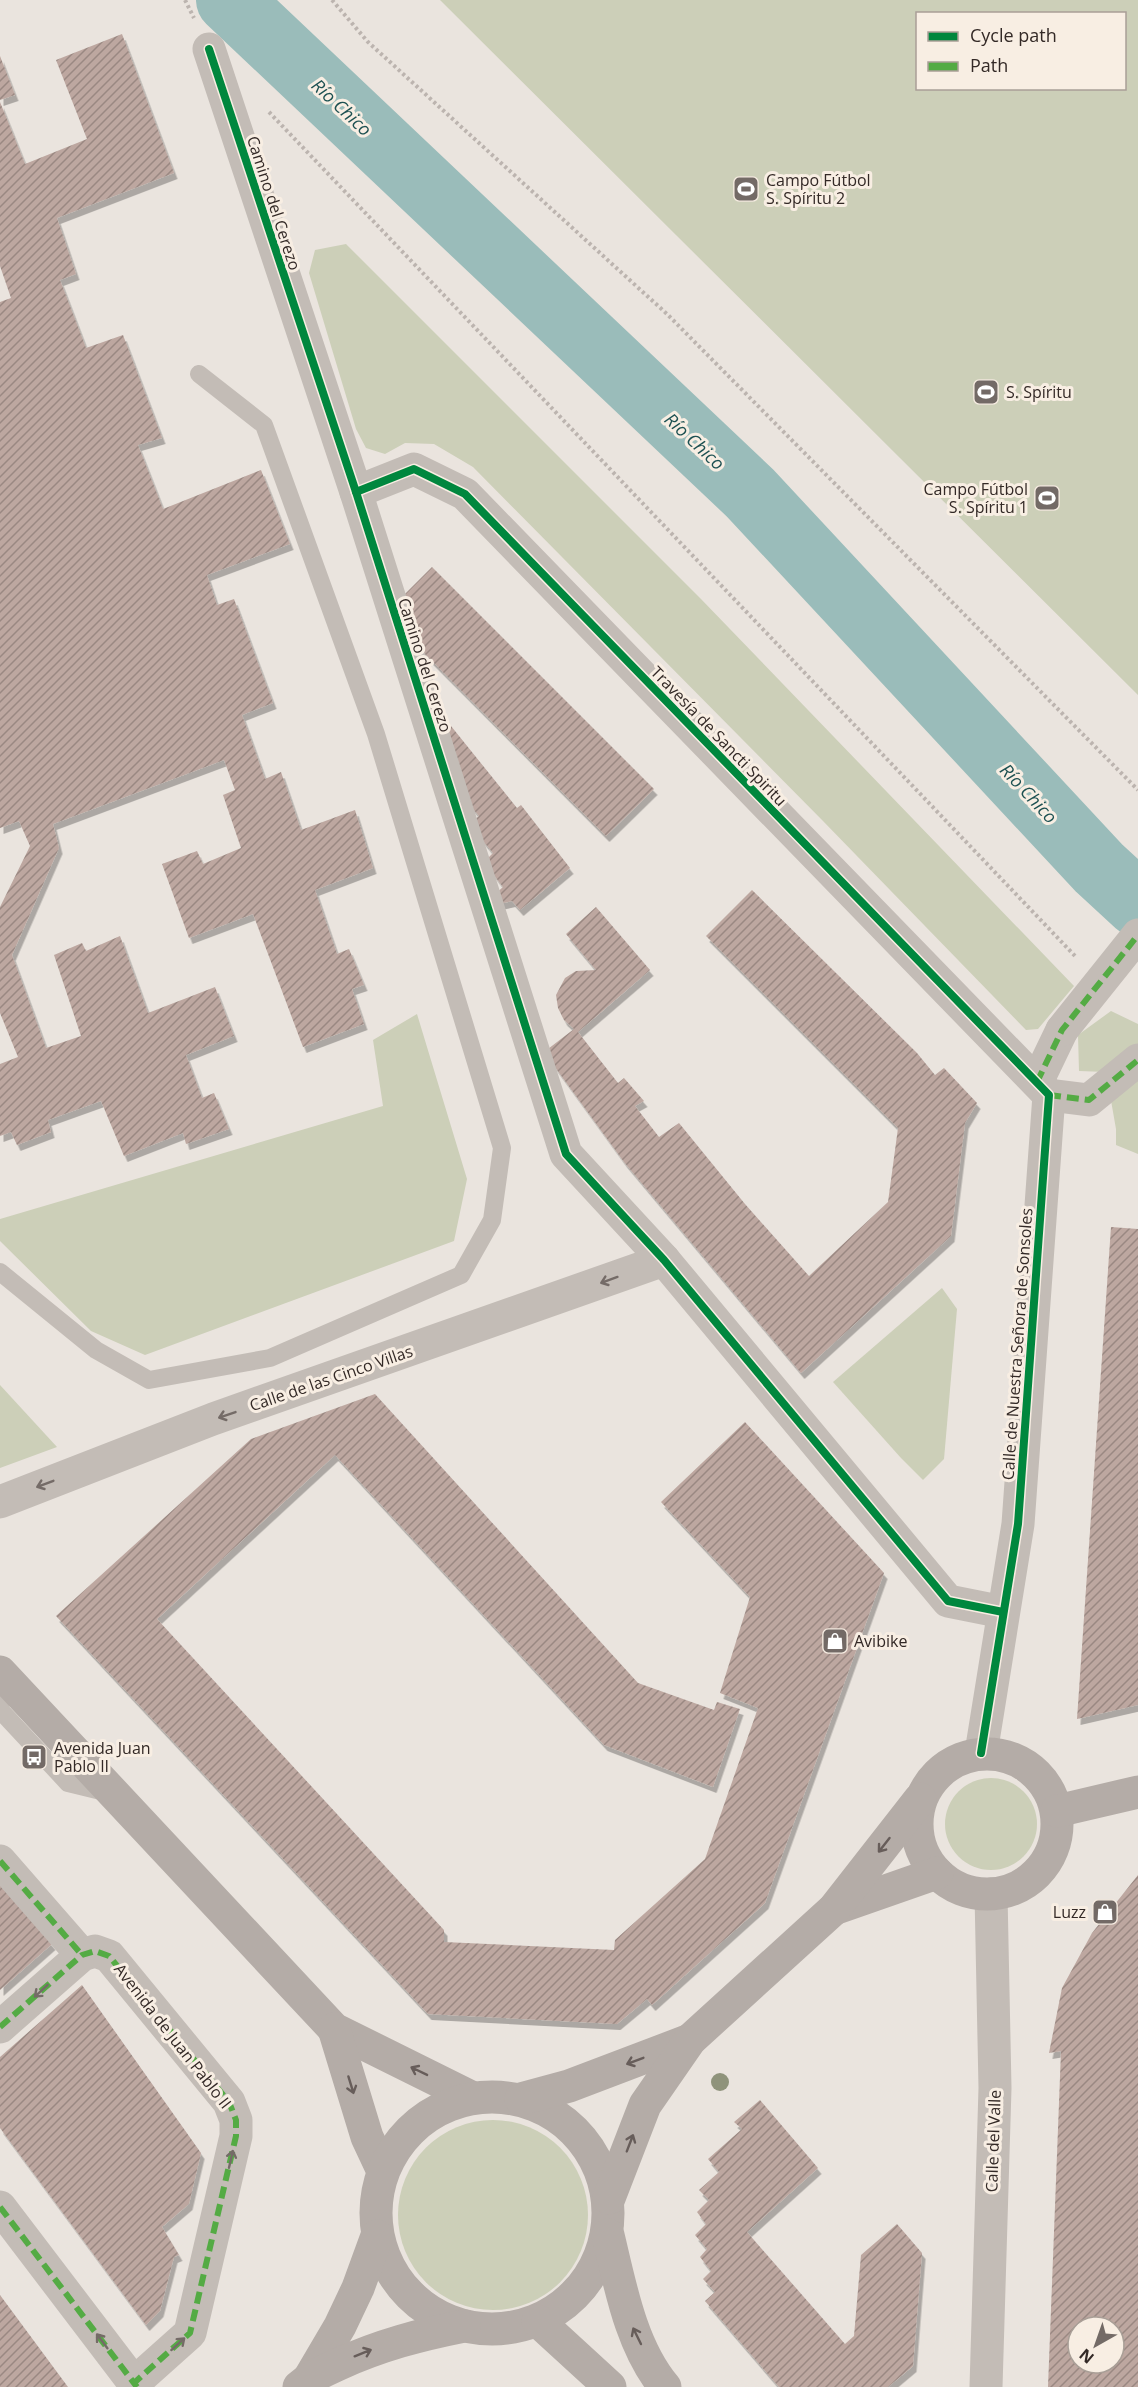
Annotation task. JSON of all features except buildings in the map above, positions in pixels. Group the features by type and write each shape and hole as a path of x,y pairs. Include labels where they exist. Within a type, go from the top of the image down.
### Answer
{"main road":[{"path":"0,1672 334,2029 471,2097"},
{"path":"665,2387 656,2377 627,2317 608,2235 609,2198 645,2105 690,2040 834,1909 920,1799 930,1782 944,1767 961,1757 981,1753 1002,1754 1022,1762 1038,1774 1050,1791 1057,1811 1058,1831 1053,1850 1043,1867 1028,1881 1011,1891 991,1894 971,1893 953,1885 937,1873 925,1857 918,1838 916,1819 920,1799"},
{"path":"1057,1811 1138,1792"},
{"path":"834,1909 937,1873"},
{"path":"334,2029 367,2137 382,2169"},
{"path":"608,2235 595,2269 571,2300 538,2321 501,2330 464,2326 424,2308 393,2276 377,2236 375,2202 382,2169 403,2136 434,2110 471,2097 521,2098 569,2086 690,2040"},
{"path":"521,2098 563,2119 594,2154 609,2198"},
{"path":"304,2382 340,2326 358,2288 377,2236"},
{"path":"538,2321 610,2387"},
{"path":"304,2382 365,2352 408,2338 464,2326"}],"street":[{"name":"Camino del Cerezo","path":"209,48 356,492 566,1154 664,1260"},
{"name":"Travesía de Sancti Spiritu","path":"356,492 414,470 465,494 1043,1088"},
{"path":"1138,935 1062,1030 1043,1088 1089,1101 1138,1060"},
{"name":"Calle de Nuestra Señora de Sonsoles","path":"981,1753 1018,1524 1043,1088"},
{"path":"664,1260 948,1601 1003,1612"},
{"name":"Calle de las Cinco Villas","path":"0,1502 213,1419 664,1260"},
{"path":"0,1862 82,1955 0,2027"},
{"name":"Calle del Valle","path":"986,2387 995,2088 991,1894"},
{"name":"Avenida de Juan Pablo II","path":"82,1955 95,1951 109,1956 229,2102 236,2120 236,2136 190,2333 136,2385"},
{"path":"0,2207 136,2385"}],"lane":[{"path":"0,1272 96,1350 149,1380 270,1358 462,1275 492,1220 502,1148 376,734 264,425 199,374"},
{"path":"0,1700 1,1711 68,1783 116,1795"}],"path":[{"path":"185,0 209,48"},
{"path":"332,0 368,42 667,314 1138,790"},
{"path":"267,109 1068,950 1085,964"}],"green space":[{"name":"S. Spíritu","path":"440,0 1138,0 1138,695"},
{"path":"346,244 701,599 1074,986 1038,1029 1026,1030 473,467 434,444 405,443 385,454 366,448 356,429 309,273 315,250"},
{"path":"1111,1011 1138,1024 1138,1154 1116,1145 1116,1129 1106,1072 1079,1071 1078,1035"},
{"path":"417,1014 467,1179 454,1241 145,1355 91,1331 0,1241 0,1219 383,1106 373,1040"},
{"path":"942,1288 957,1309 944,1459 923,1480 833,1382"},
{"path":"0,1385 57,1447 0,1468"},
{"path":"991,1778 1009,1781 1024,1791 1034,1806 1037,1824 1034,1842 1024,1857 1009,1867 991,1870 973,1867 958,1857 948,1842 945,1824 948,1806 958,1791 973,1781"},
{"path":"502,2120 512,2121 538,2131 554,2141 567,2154 581,2178 587,2196 587,2234 581,2252 567,2276 554,2289 530,2303 512,2309 484,2310 474,2309 448,2299 432,2289 419,2276 405,2252 399,2234 398,2206 399,2196 409,2170 419,2154 432,2141 456,2127 474,2121"}],"waterway":[{"name":"Río Chico","path":"229,0 750,493 1099,868 1138,904"}],"marked path":[{"path":"1037,1082 1062,1030 1138,935"},
{"path":"1049,1095 1089,1100 1138,1060"},
{"path":"0,1861 82,1955"},
{"path":"0,2027 82,1955 95,1951 109,1956 229,2102 236,2120 236,2136 190,2333 134,2383"},
{"path":"0,2207 137,2387"}],"cycle path":[{"path":"209,49 356,492 566,1154 664,1260 948,1601 1003,1612"},
{"path":"356,492 414,469 465,494 1049,1095 1018,1524 981,1753"}],"place":[{"name":"Campo Fútbol S. Spíritu 2","path":"746,189"},
{"name":"S. Spíritu","path":"986,392"},
{"name":"Campo Fútbol S. Spíritu 1","path":"1047,498"},
{"name":"Avibike","path":"835,1641"},
{"name":"Avenida Juan Pablo II","path":"34,1757"},
{"name":"Luzz","path":"1105,1912"}]}
